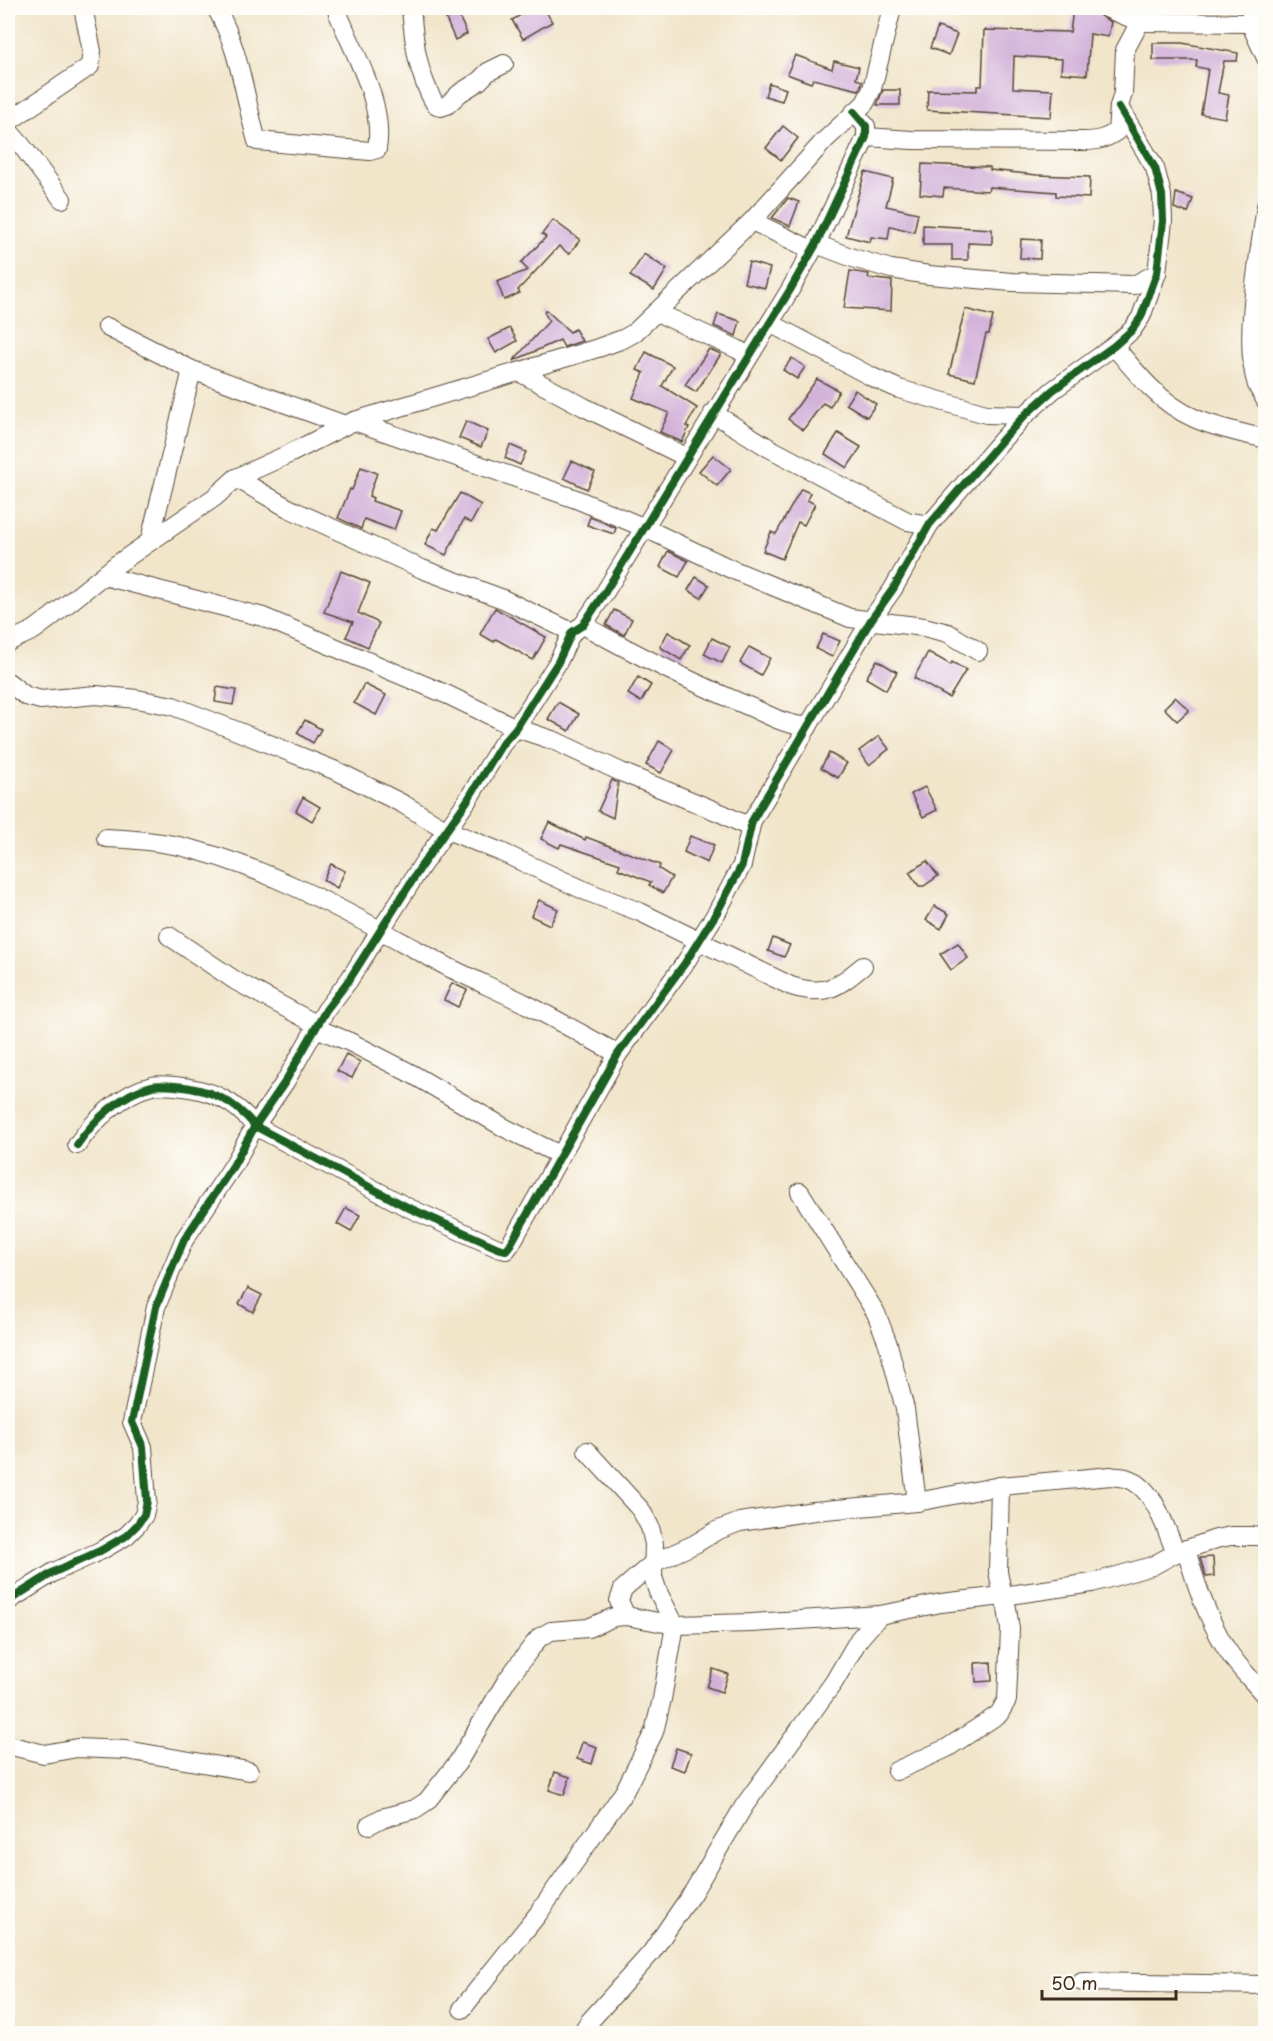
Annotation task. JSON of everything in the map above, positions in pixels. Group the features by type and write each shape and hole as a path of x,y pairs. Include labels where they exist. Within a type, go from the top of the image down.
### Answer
{"street":[{"path":"8,122 90,66 92,51 83,8"},
{"path":"216,8 230,34 257,141 370,151 376,149 378,141 373,101 341,8"},
{"path":"411,8 417,61 435,105 441,107 447,105 488,72 504,64"},
{"path":"8,642 34,630 150,540 215,496 236,478 349,423 519,372 623,339 634,333 752,221 825,140 865,103 872,89 892,8"},
{"path":"1106,8 1140,22 1251,15 1266,58"},
{"path":"866,137 912,140 1096,141 1108,137 1117,130 1119,107 1124,93 1125,50 1140,22"},
{"path":"76,1146 86,1131 124,1099 141,1089 154,1085 202,1090 221,1097 243,1110 255,1126 407,1207 487,1244 506,1250 618,1054 699,942 742,865 752,821 872,620 893,589 929,525 1025,415 1053,390 1114,346 1132,330 1141,317 1157,273 1163,221 1162,195 1155,168 1119,107"},
{"path":"8,1601 54,1572 126,1536 144,1515 147,1501 143,1447 132,1422 156,1307 184,1240 285,1082 326,1010 349,980 502,744 516,728 645,528 686,457 770,323 814,247 866,137 866,126 854,112"},
{"path":"10,137 62,199"},
{"path":"1266,206 1254,303 1251,355 1257,385 1266,401"},
{"path":"752,221 814,247 891,269 929,275 1012,282 1134,285 1157,273"},
{"path":"656,312 748,356"},
{"path":"770,323 899,389 986,414 1025,415"},
{"path":"107,327 192,370 543,486 850,618 924,627 948,633 978,651"},
{"path":"1114,346 1159,396 1193,418 1266,439"},
{"path":"150,540 192,370"},
{"path":"519,372 686,457"},
{"path":"713,413 769,448 907,521 929,525"},
{"path":"236,478 298,512 422,569 578,629 787,725 808,727"},
{"path":"104,576 263,617 447,694 516,728 555,741 584,756 743,824 752,821"},
{"path":"8,682 26,696 41,700 96,695 137,699 173,706 339,772 403,804 447,830 588,892 640,912 791,986 811,991 827,990 847,979 863,966"},
{"path":"106,838 144,840 178,846 216,856 288,884 470,979 524,1003 618,1054"},
{"path":"169,936 236,981 312,1022 316,1028 402,1068 505,1128 560,1155"},
{"path":"800,1192 876,1313 888,1344 905,1409 917,1502"},
{"path":"462,2009 538,1914 604,1822 633,1776 654,1732 675,1625 653,1577 654,1544 650,1527 641,1510 587,1451"},
{"path":"626,1616 619,1601 623,1589 653,1563 695,1545 716,1531 740,1522 814,1511 917,1502 1000,1486 1111,1476 1126,1478 1149,1495 1192,1573 1220,1639 1233,1659 1266,1697"},
{"path":"896,1771 947,1748 999,1714 1007,1700 1010,1650 1007,1608 998,1572 1000,1486"},
{"path":"369,1825 382,1818 415,1809 427,1801 458,1762 507,1680 540,1637 551,1631 588,1628 614,1617 626,1616 675,1625 880,1615 941,1603 1065,1588 1152,1566 1181,1551 1231,1536 1266,1536"},
{"path":"581,2034 651,1953 693,1892 744,1806 834,1682 859,1640 880,1615"},
{"path":"8,1746 44,1754 77,1748 126,1750 249,1771"},
{"path":"1082,1982 1266,1984"}],"building":[{"path":"533,8 544,8 552,22 523,39 512,20"},
{"path":"1073,10 1097,14 1111,22 1108,37 1090,34 1087,75 1061,73 1062,59 1014,56 1013,88 1053,90 1051,117 927,110 928,90 977,91 977,86 982,86 984,30 1070,32"},
{"path":"458,14 467,34 455,40 446,19"},
{"path":"938,27 957,34 949,55 930,48"},
{"path":"1153,43 1182,43 1238,53 1237,61 1224,61 1218,93 1229,95 1225,118 1201,114 1208,69 1196,67 1197,60 1153,60"},
{"path":"795,55 832,69 834,61 859,67 856,79 862,81 859,90 813,79 811,83 787,74"},
{"path":"769,83 786,89 782,101 765,96"},
{"path":"883,90 900,90 900,105 877,105"},
{"path":"783,126 798,138 781,160 766,148"},
{"path":"922,164 990,167 990,170 1037,175 1090,177 1089,198 1056,196 1056,192 989,187 988,191 944,188 943,196 920,194"},
{"path":"865,172 893,179 886,206 918,213 914,232 890,226 888,239 871,237 870,242 846,236"},
{"path":"1176,193 1193,199 1188,213 1174,208"},
{"path":"788,198 799,202 790,226 772,218"},
{"path":"553,220 580,240 569,254 559,246 518,290 520,293 504,300 497,282 528,270 521,263 546,237 542,234"},
{"path":"923,225 992,229 992,244 968,243 968,260 952,260 952,245 923,245"},
{"path":"1021,239 1041,240 1040,259 1020,258"},
{"path":"644,254 667,269 654,290 630,276"},
{"path":"749,262 770,268 765,288 744,283"},
{"path":"850,271 869,274 868,278 892,281 891,311 844,308"},
{"path":"965,309 993,316 989,334 986,334 975,380 949,374"},
{"path":"546,310 570,332 575,329 582,341 564,347 560,340 513,361 549,321 544,312"},
{"path":"718,314 740,321 736,336 714,326"},
{"path":"510,328 517,341 496,353 488,339"},
{"path":"709,349 721,354 696,392 685,385"},
{"path":"646,352 673,366 662,386 697,408 686,426 689,427 682,442 660,432 669,413 633,398 644,373 637,370"},
{"path":"792,358 805,367 797,379 783,370"},
{"path":"817,379 839,391 830,407 823,403 803,430 788,419"},
{"path":"855,390 876,404 867,417 846,404"},
{"path":"466,421 488,431 481,447 459,438"},
{"path":"838,433 861,447 847,468 825,454"},
{"path":"510,445 526,452 520,465 505,458"},
{"path":"713,455 731,469 717,486 699,471"},
{"path":"572,461 595,472 587,489 564,478"},
{"path":"361,467 377,473 369,496 373,498 372,501 401,511 394,530 364,519 361,529 338,518"},
{"path":"801,489 810,493 807,500 815,504 804,525 798,522 782,559 763,551 771,532 776,534"},
{"path":"460,493 481,505 471,523 464,519 446,555 425,545 433,528 438,530"},
{"path":"590,517 616,528 614,534 587,525"},
{"path":"668,551 688,561 679,577 660,567"},
{"path":"341,571 370,583 358,613 379,623 368,647 346,637 353,622 324,612"},
{"path":"696,577 709,585 701,598 688,590"},
{"path":"495,608 546,637 533,660 496,639 494,642 480,634"},
{"path":"614,610 632,619 624,635 606,625"},
{"path":"668,632 690,645 681,660 660,647"},
{"path":"823,634 840,641 832,657 816,649"},
{"path":"712,638 730,647 722,663 704,654"},
{"path":"749,647 770,658 761,675 740,663"},
{"path":"928,652 951,665 952,662 966,670 949,698 914,678"},
{"path":"877,660 897,672 886,690 866,678"},
{"path":"638,677 651,685 641,702 628,694"},
{"path":"364,684 386,695 376,715 354,703"},
{"path":"217,687 236,690 233,705 215,702"},
{"path":"1175,697 1189,710 1177,721 1164,708"},
{"path":"558,702 579,714 569,731 548,719"},
{"path":"305,720 321,729 313,743 297,733"},
{"path":"879,736 889,749 869,765 859,751"},
{"path":"659,741 674,750 661,773 646,765"},
{"path":"829,753 847,763 838,778 821,768"},
{"path":"612,780 618,783 613,818 598,811"},
{"path":"925,787 937,810 923,817 911,794"},
{"path":"303,797 320,807 312,821 296,811"},
{"path":"549,822 585,840 586,837 660,865 659,869 672,877 663,893 649,885 651,882 618,869 620,864 561,844 559,848 541,839"},
{"path":"690,836 714,845 707,863 684,852"},
{"path":"927,861 938,876 924,886 919,886 909,872"},
{"path":"331,864 345,871 337,888 323,880"},
{"path":"539,900 558,909 550,925 531,916"},
{"path":"935,906 949,914 941,929 926,920"},
{"path":"773,938 790,945 784,957 768,951"},
{"path":"958,943 968,958 951,970 940,954"},
{"path":"452,983 467,990 458,1007 444,1000"},
{"path":"346,1054 360,1062 352,1078 337,1071"},
{"path":"346,1208 360,1215 351,1232 337,1224"},
{"path":"248,1288 262,1295 253,1312 239,1304"},
{"path":"1213,1557 1214,1576 1206,1577 1200,1558"},
{"path":"991,1662 992,1681 976,1682 975,1663"},
{"path":"713,1669 728,1674 722,1692 707,1687"},
{"path":"582,1742 597,1747 592,1764 577,1759"},
{"path":"676,1748 691,1753 685,1771 670,1766"},
{"path":"555,1772 570,1777 564,1795 549,1790"}],"cycle path":[{"path":"77,1145 109,1109 141,1090 160,1085 199,1090 229,1102 255,1126 407,1207 506,1250 618,1054 685,963 717,912 742,865 752,821 871,620 893,589 929,525 1025,415 1053,390 1114,346 1132,330 1141,317 1157,273 1163,221 1162,195 1155,168 1119,107"},
{"path":"8,1601 54,1572 126,1536 144,1515 147,1501 143,1447 132,1422 156,1307 184,1240 285,1082 326,1010 349,980 502,744 516,728 558,662 572,632 583,625 605,592 790,290 816,244 866,137 866,126 854,112"}]}
